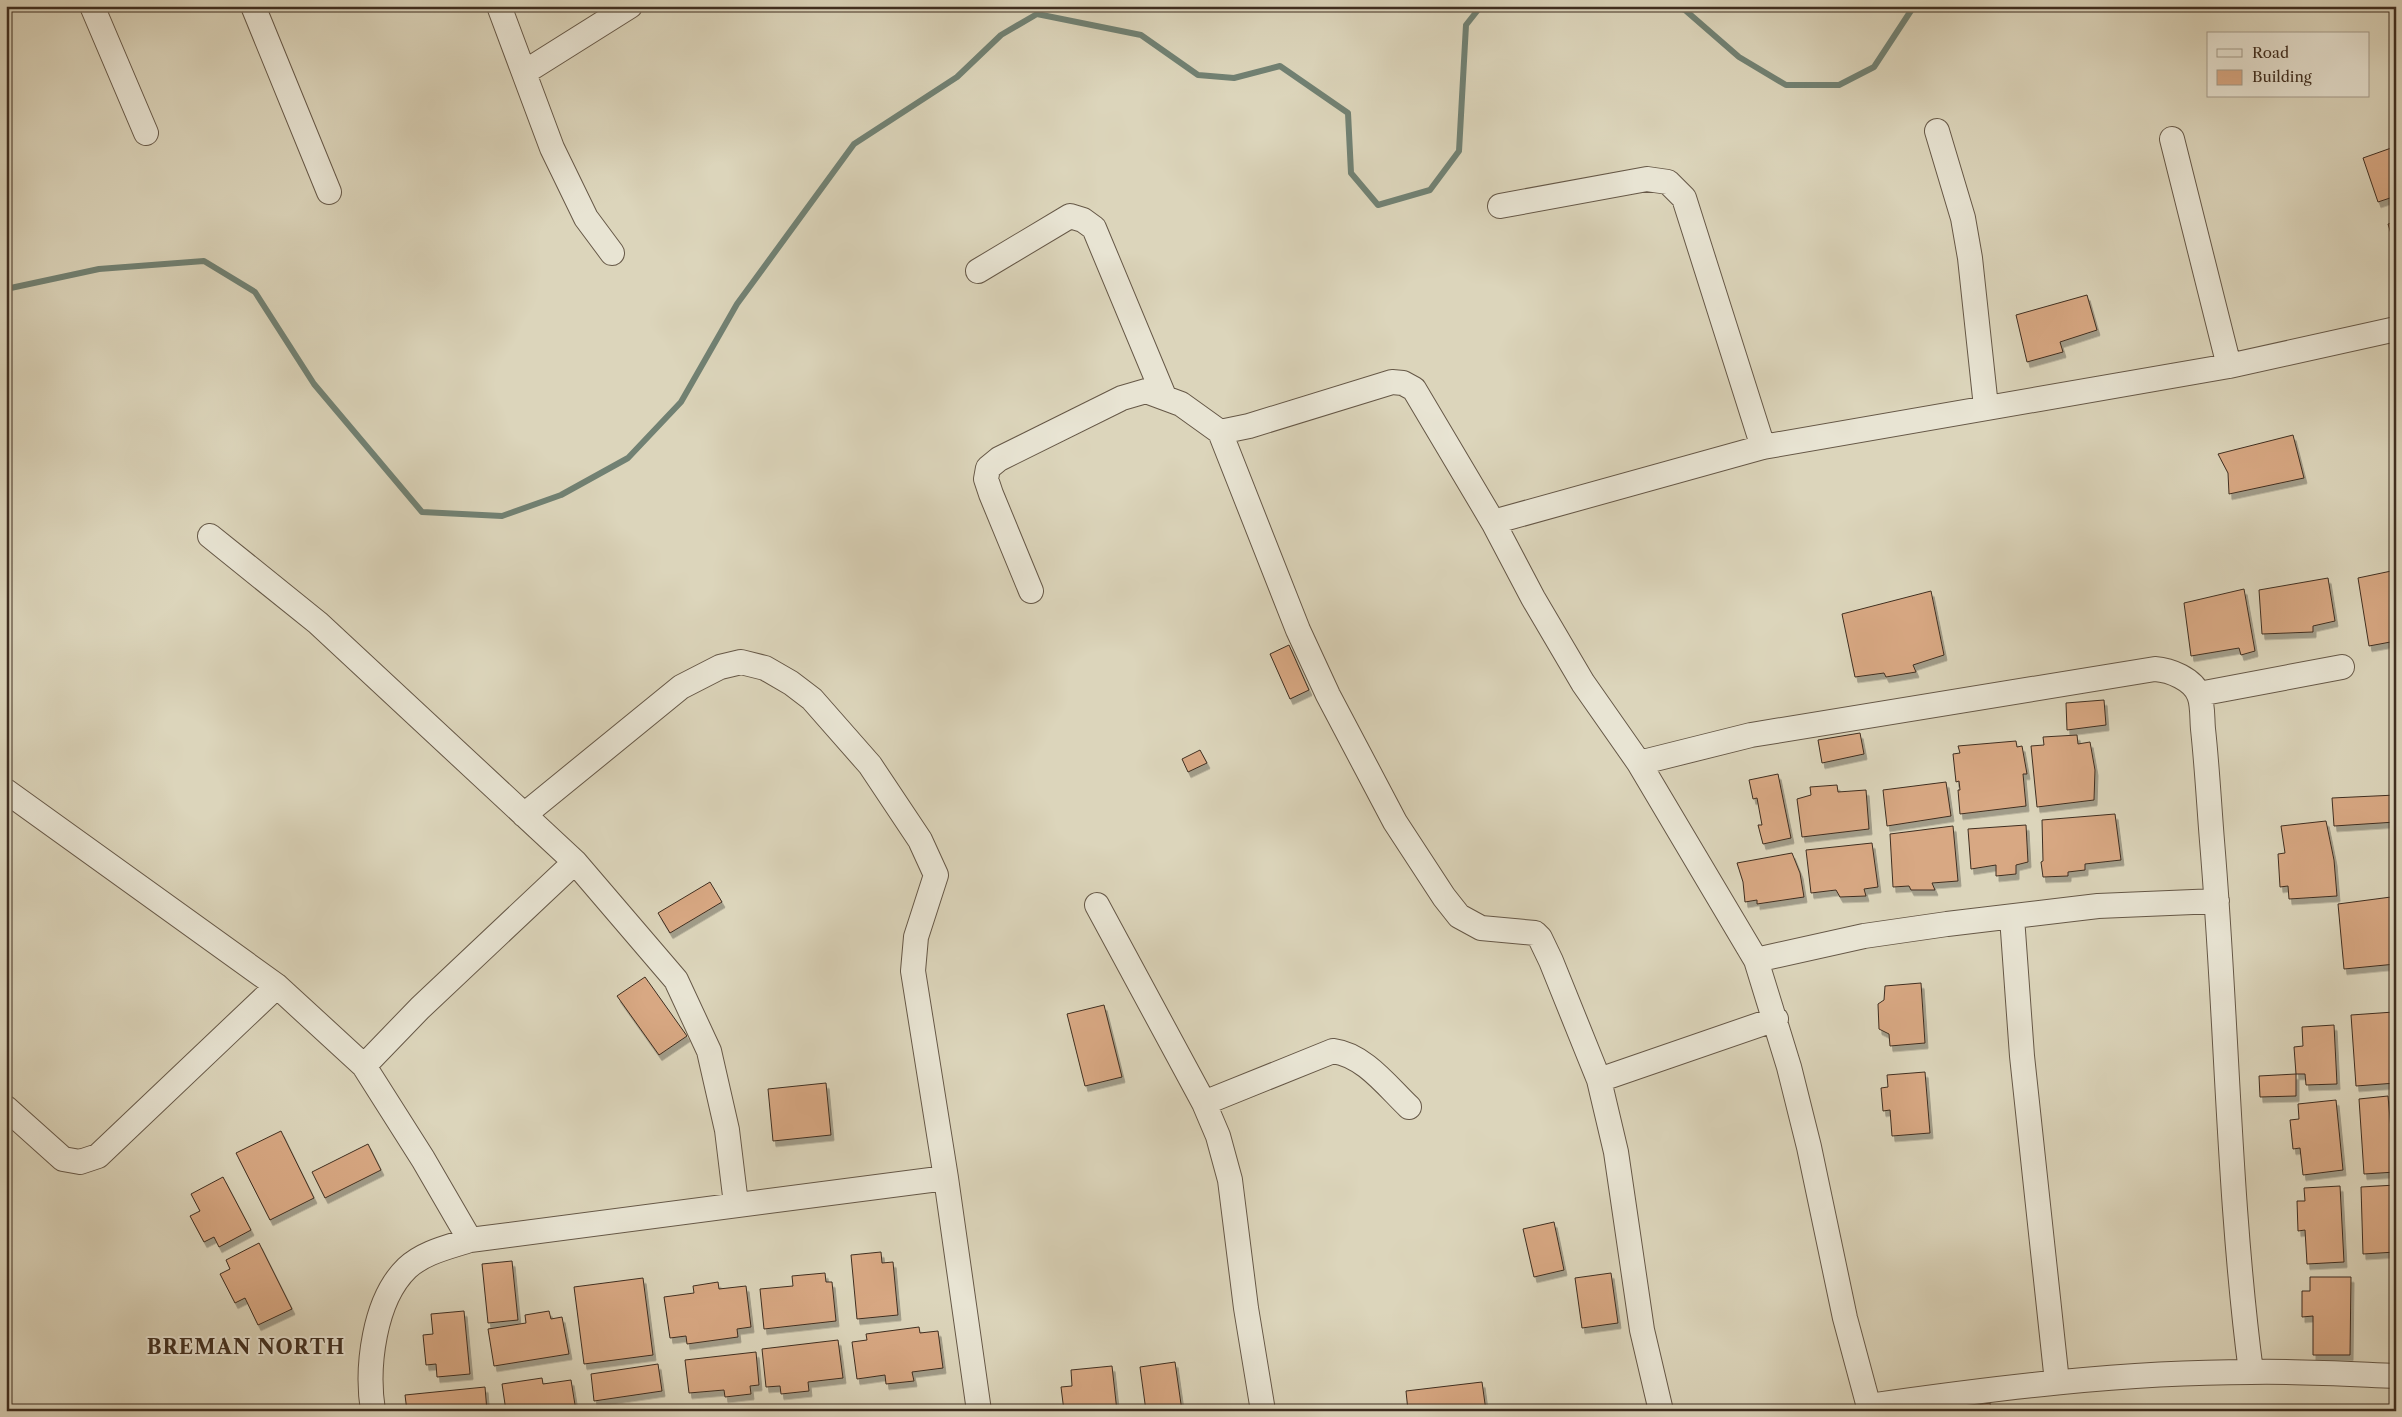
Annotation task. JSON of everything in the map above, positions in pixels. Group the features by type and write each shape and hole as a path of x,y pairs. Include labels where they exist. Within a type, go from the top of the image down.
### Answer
{"street":[{"path":"92,6 146,133"},
{"path":"253,6 329,192"},
{"path":"499,6 552,148 586,218 612,253"},
{"path":"525,72 630,6"},
{"path":"1937,131 1963,218 1969,250 1986,407"},
{"path":"2172,138 2229,366"},
{"path":"1500,206 1647,179 1668,182 1684,198 1763,447"},
{"path":"978,271 1070,216 1083,220 1094,228 1164,396"},
{"path":"1493,522 1763,447 2229,366 2396,329"},
{"path":"1220,432 1249,426 1392,382 1403,383 1414,389 1493,522 1533,598 1583,683 1639,763 1756,960 1776,1019 1809,1147 1845,1318 1870,1409 2057,1382 2251,1372 2396,1376"},
{"path":"1031,591 991,494 986,479 988,468 999,459 1122,398 1146,390 1181,404 1220,432 1298,630 1328,695 1395,822 1444,897 1459,916 1481,928 1529,932 1540,938 1599,1080 1616,1152 1642,1330 1661,1411"},
{"path":"210,536 318,623 575,862 676,980 709,1051 727,1130 736,1204"},
{"path":"524,815 681,687 720,667 741,662 765,668 791,683 812,699 870,765 920,840 936,874 916,937 913,971 946,1178 979,1411"},
{"path":"2199,694 2342,667"},
{"path":"1639,763 1751,735 2155,669 2167,670 2180,676 2199,694 2217,901 2229,1144 2240,1284 2251,1372"},
{"path":"6,791 277,986 364,1066 423,1159 470,1240"},
{"path":"364,1066 420,1008 575,862"},
{"path":"1756,960 1864,936 2012,916 2098,906 2217,901"},
{"path":"1097,905 1204,1103 1218,1136 1230,1180 1246,1308 1263,1411"},
{"path":"2012,916 2022,1056 2057,1382"},
{"path":"6,1108 63,1159 80,1162 98,1156 277,986"},
{"path":"1599,1080 1776,1019"},
{"path":"1204,1103 1333,1051 1344,1052 1364,1064 1409,1107"},
{"path":"372,1411 370,1394 374,1339 390,1290 408,1268 431,1253 470,1240 946,1178"}],"building":[{"path":"2396,137 2396,196 2378,202 2363,158 2394,147 2391,139"},
{"path":"2396,222 2396,250 2388,224"},
{"path":"2087,295 2097,330 2060,342 2063,352 2027,362 2016,315"},
{"path":"2293,435 2304,478 2229,494 2228,473 2218,454"},
{"path":"2396,570 2396,641 2369,646 2358,578"},
{"path":"2328,578 2335,621 2313,626 2313,632 2262,634 2259,590"},
{"path":"2244,589 2255,651 2241,655 2239,648 2191,656 2184,603"},
{"path":"1931,591 1944,655 1913,665 1916,672 1886,677 1884,673 1855,677 1842,614"},
{"path":"1289,645 1309,690 1290,699 1270,654"},
{"path":"2104,700 2106,725 2067,730 2066,703"},
{"path":"1860,733 1864,754 1822,763 1818,740"},
{"path":"2077,735 2078,744 2090,742 2095,770 2094,800 2037,807 2031,746 2044,745 2043,737"},
{"path":"2016,741 2017,747 2022,746 2027,774 2023,774 2026,806 1960,814 1959,781 1956,782 1953,754 1960,753 1958,746"},
{"path":"1200,750 1207,763 1188,772 1182,759"},
{"path":"1778,774 1791,838 1763,844 1758,825 1762,825 1757,798 1753,799 1749,780"},
{"path":"1946,782 1951,816 1887,826 1883,790"},
{"path":"1837,785 1838,792 1866,790 1869,829 1802,837 1797,799 1811,795 1810,787"},
{"path":"2396,795 2396,822 2334,826 2332,798"},
{"path":"2115,814 2121,860 2085,864 2085,870 2068,872 2068,876 2043,877 2041,862 2043,861 2042,820"},
{"path":"2326,821 2334,860 2337,896 2289,899 2288,886 2280,887 2278,854 2285,853 2281,826"},
{"path":"2026,825 2028,862 2016,865 2016,874 1996,876 1996,865 1971,869 1968,829"},
{"path":"1953,826 1958,881 1932,883 1935,890 1911,890 1909,886 1893,887 1890,834"},
{"path":"1872,843 1878,887 1864,889 1866,896 1840,897 1836,890 1811,893 1806,850"},
{"path":"1792,853 1800,873 1804,897 1757,904 1757,900 1745,902 1743,882 1737,863"},
{"path":"710,882 722,902 670,933 658,913"},
{"path":"2391,897 2396,921 2396,964 2344,969 2338,904"},
{"path":"645,977 687,1036 659,1055 617,996"},
{"path":"1921,983 1925,1043 1890,1046 1889,1034 1879,1029 1878,1004 1884,1000 1885,986"},
{"path":"1104,1005 1122,1077 1085,1086 1067,1014"},
{"path":"2394,1012 2396,1083 2356,1086 2351,1015"},
{"path":"2334,1025 2337,1084 2306,1085 2305,1074 2296,1074 2294,1047 2303,1046 2302,1027"},
{"path":"1925,1072 1930,1133 1892,1136 1890,1110 1883,1111 1881,1088 1888,1087 1887,1075"},
{"path":"2296,1074 2296,1096 2260,1097 2259,1076"},
{"path":"826,1083 831,1135 773,1141 768,1089"},
{"path":"2388,1096 2391,1130 2396,1130 2396,1172 2364,1174 2359,1099"},
{"path":"2336,1100 2343,1170 2303,1175 2300,1148 2293,1149 2290,1120 2299,1119 2298,1104"},
{"path":"281,1131 314,1198 270,1220 236,1153"},
{"path":"368,1144 381,1170 325,1198 312,1172"},
{"path":"223,1177 251,1230 219,1247 214,1237 204,1242 190,1216 200,1211 191,1194"},
{"path":"2396,1185 2396,1252 2363,1254 2361,1187"},
{"path":"2340,1186 2344,1262 2307,1264 2305,1230 2298,1231 2297,1201 2305,1201 2304,1188"},
{"path":"1554,1222 1564,1270 1534,1277 1523,1229"},
{"path":"259,1243 292,1309 258,1325 245,1298 235,1303 220,1274 230,1269 226,1260"},
{"path":"881,1252 882,1263 893,1262 898,1315 857,1319 851,1255"},
{"path":"512,1261 518,1320 488,1323 482,1264"},
{"path":"825,1273 826,1282 832,1282 836,1321 764,1329 760,1289 793,1286 792,1276"},
{"path":"1611,1273 1618,1323 1582,1328 1575,1278"},
{"path":"2310,1277 2351,1277 2350,1355 2313,1355 2313,1316 2302,1317 2302,1291 2310,1291"},
{"path":"643,1278 653,1355 584,1364 574,1287"},
{"path":"718,1282 719,1289 746,1286 751,1327 737,1329 738,1337 687,1344 686,1336 670,1338 664,1297 694,1293 693,1286"},
{"path":"464,1311 470,1374 437,1377 436,1364 426,1365 423,1335 433,1334 431,1314"},
{"path":"549,1311 551,1319 562,1317 569,1354 494,1366 488,1329 526,1323 525,1315"},
{"path":"919,1327 920,1333 938,1331 943,1368 912,1372 914,1381 886,1384 885,1375 857,1379 852,1342 867,1340 866,1334"},
{"path":"838,1340 843,1378 808,1382 809,1391 781,1394 780,1386 766,1387 762,1349"},
{"path":"756,1352 759,1385 750,1386 751,1394 725,1397 724,1390 689,1393 685,1360"},
{"path":"1175,1362 1182,1411 1146,1411 1140,1367"},
{"path":"658,1364 662,1391 594,1401 591,1374"},
{"path":"1112,1366 1117,1411 1064,1411 1061,1387 1072,1386 1071,1370"},
{"path":"542,1378 543,1384 571,1380 576,1411 506,1411 502,1384"},
{"path":"1482,1382 1486,1411 1408,1411 1406,1391"},
{"path":"485,1387 487,1411 407,1411 405,1395"},
{"path":"1990,1403 1991,1411 1972,1411 1971,1406"}],"waterway":[{"path":"6,289 99,269 204,261 255,292 314,384 422,512 502,516 561,495 628,458 681,402 737,304 854,144 957,77 1001,35 1037,14 1141,35 1198,75 1234,78 1280,66 1348,113 1351,173 1378,205 1430,190 1459,151 1466,25 1481,6"},
{"path":"1673,6 1685,10 1739,57 1786,85 1839,85 1874,67 1914,6"}],"district":[{"name":"BREMAN NORTH","path":"246,1347"}]}
